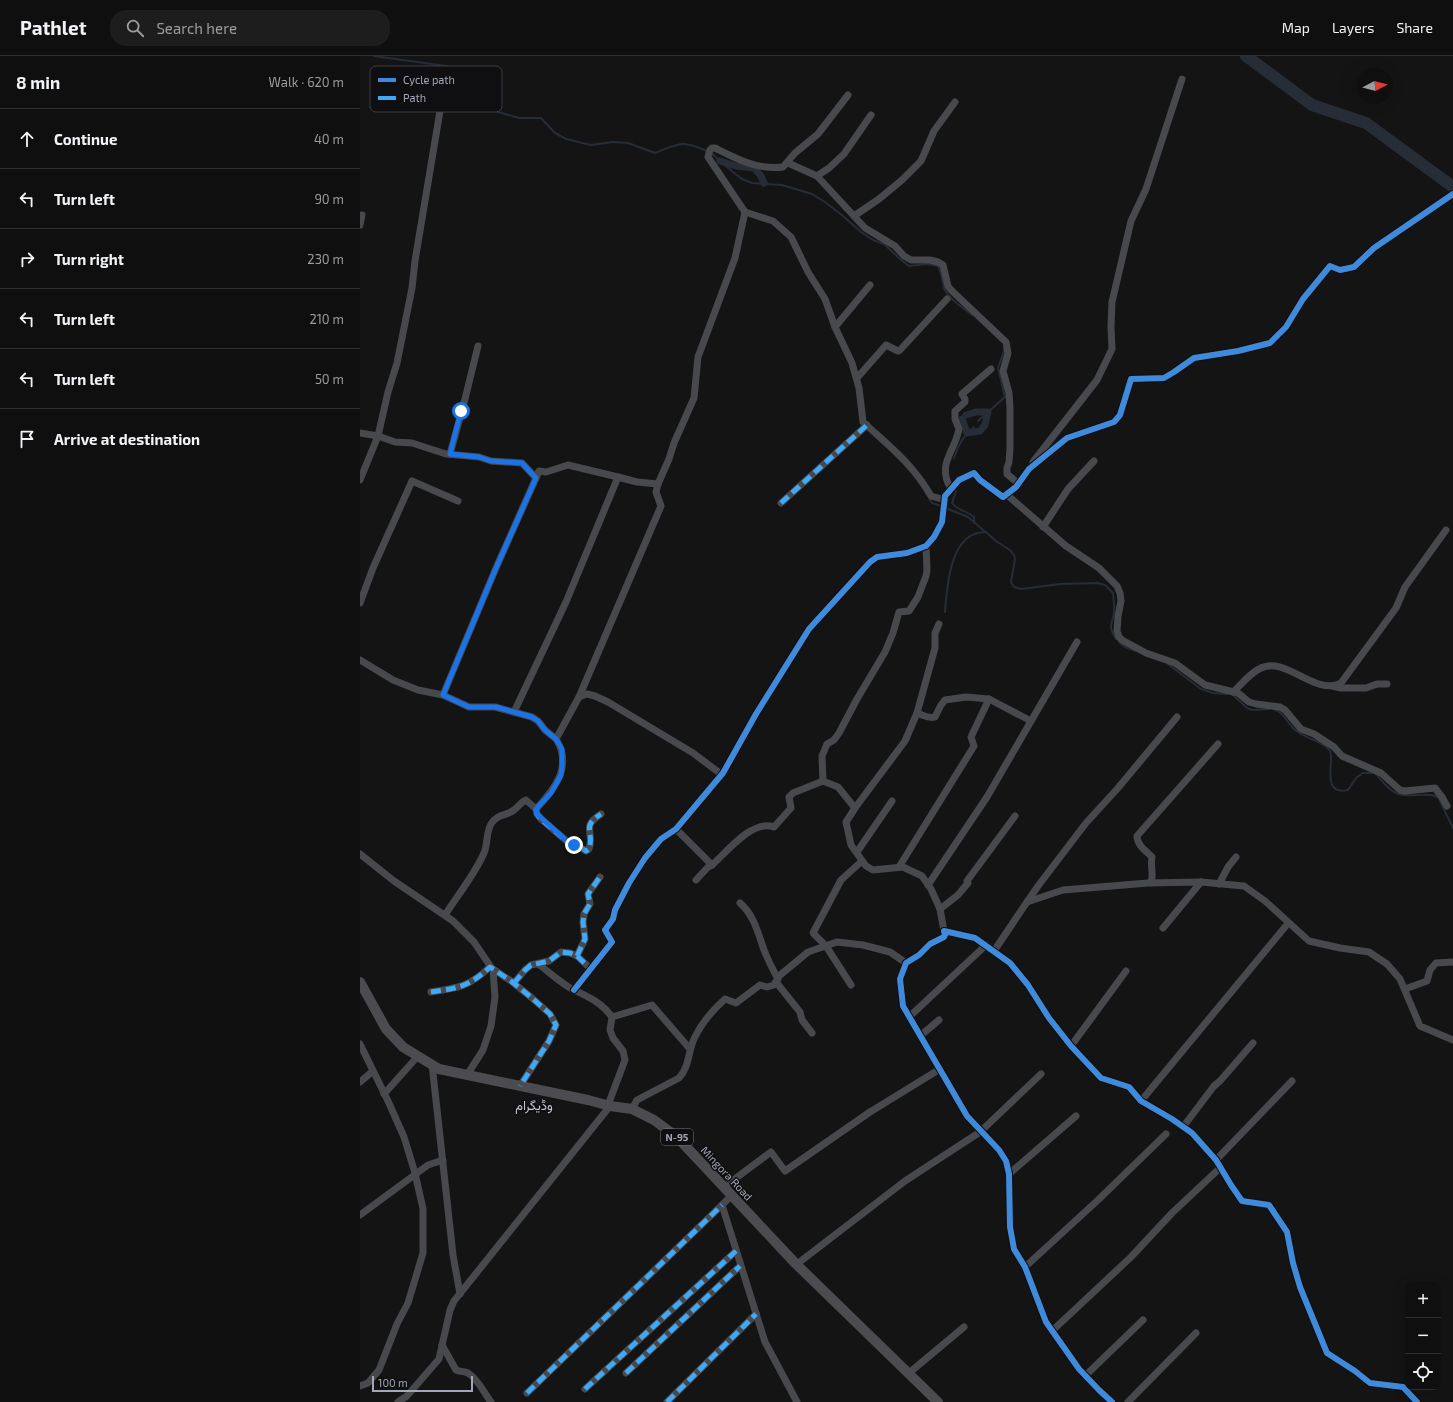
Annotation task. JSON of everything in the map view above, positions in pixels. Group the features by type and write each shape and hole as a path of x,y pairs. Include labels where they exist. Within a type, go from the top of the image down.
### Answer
{"highway":[{"name":"Mingora Road","path":"360,982 386,1030 402,1047 439,1069 632,1109 654,1120 677,1137 731,1196 797,1264 938,1402"}],"street":[{"path":"574,990 612,942 605,930 613,919 615,910 629,883 645,858 661,839 676,829 723,773 784,668 817,619 870,562 878,557 907,553 926,546 934,538 942,522 945,496 959,480 974,472 980,480 1003,497 1019,484 1031,464 1097,380 1112,349 1112,302 1131,221 1146,189 1182,79"},
{"path":"848,94 818,134 795,153 783,167 776,168 747,164 715,148 712,148 708,157 745,212 773,221 791,237 808,272 825,299 835,327 848,352 857,378 863,422 899,454 912,468 923,482 930,496 945,500"},
{"path":"854,216 879,199 902,180 921,161 934,131 955,102"},
{"path":"360,480 378,436 388,392 397,363 412,288 415,261 440,112"},
{"path":"817,176 829,168 844,154 871,115"},
{"path":"788,163 817,176 869,231 895,246 904,256 911,260 930,260 943,265 948,286 951,290 1006,342 1008,353 1003,371 1009,393 1010,449 1007,474 1019,484"},
{"path":"1029,469 1067,438 1114,422 1120,415 1131,379 1164,378 1194,358 1238,351 1270,342 1286,327 1302,300 1330,266 1340,270 1354,267 1374,248 1453,194"},
{"path":"556,739 579,697 661,506 656,492 658,484 694,398 698,357 735,258 745,212"},
{"path":"360,225 362,214"},
{"path":"835,327 870,285"},
{"path":"857,378 886,345 895,350 900,350 947,299"},
{"path":"450,454 478,346"},
{"path":"951,489 945,476 945,470 959,429 955,419 955,411 965,402 962,394 991,369"},
{"path":"781,503 867,425"},
{"path":"360,433 378,436 395,442 412,443 450,454 479,457 491,461 522,463 536,478"},
{"path":"1043,527 1068,489 1094,461"},
{"path":"443,695 498,561 539,471 546,472 568,465 637,482 658,484"},
{"path":"514,712 566,602 618,477"},
{"path":"360,604 373,568 412,481 458,501"},
{"path":"1006,494 1066,546 1099,568 1117,586 1121,601 1118,616 1118,637 1122,640 1146,653 1175,663 1205,685 1238,693 1249,702 1280,707 1285,710 1301,729 1314,734 1334,747 1342,756 1381,773 1400,790 1405,791 1435,788 1447,806"},
{"path":"1332,686 1341,683 1396,608 1406,587 1446,530"},
{"path":"823,781 822,760 827,744 834,740 840,733 857,699 885,652 893,633 899,612 909,611 918,597 927,570 926,546"},
{"path":"939,624 935,633 934,648 917,713 904,741 846,822 851,845 866,866 873,870 903,867 922,876 940,909 945,935 944,938 930,944 919,955 906,963 900,979 903,1006 967,1116 980,1132 999,1150 1006,1161 1009,1174 1010,1227 1014,1249 1025,1266 1046,1322 1052,1332 1086,1375 1112,1402"},
{"path":"928,885 987,797 1077,642"},
{"path":"360,660 393,680 418,690 443,695 469,707 496,707 532,717 538,721 545,730 556,739 562,749 562,767 561,775 551,793 536,809"},
{"path":"1233,692 1259,668 1267,666 1286,669 1314,683 1341,688 1366,688 1377,684 1388,684"},
{"path":"579,697 587,694 608,702 693,753 721,774 723,773"},
{"path":"917,713 928,718 932,718 935,717 940,705 945,700 966,697 989,700 1031,721"},
{"path":"899,867 974,746 971,737 989,700"},
{"path":"994,951 1038,886 1086,823 1118,788 1177,717"},
{"path":"1151,883 1153,875 1150,862 1152,857 1140,844 1137,836 1218,744"},
{"path":"696,880 708,867 750,831 770,825 774,827 792,808 789,797 793,793 823,781 838,787 855,808"},
{"path":"445,915 480,862 485,852 488,831 492,823 503,814 514,810 521,802 526,800 536,809 537,814 541,819 569,843 577,845 586,851 589,849 590,843 590,821 601,814"},
{"path":"857,852 892,801"},
{"path":"940,909 958,895 968,883 967,881 1015,816"},
{"path":"676,829 712,865"},
{"path":"360,854 394,881 453,921 474,942 493,970 495,997 492,1026 482,1050 467,1075"},
{"path":"1219,884 1228,867 1236,857"},
{"path":"851,985 826,946 813,933 841,880 862,861"},
{"path":"577,956 585,939 583,922 584,914 590,904 588,894 600,877"},
{"path":"1027,902 1063,890 1151,883 1201,882 1244,886 1265,901 1309,941 1340,948 1369,952 1387,964 1400,979 1420,1026 1453,1040"},
{"path":"1164,928 1201,882"},
{"path":"740,902 748,910 754,922 777,981 797,1010 800,1012 802,1020 812,1033"},
{"path":"1141,1101 1285,927"},
{"path":"944,931 975,938 1010,963 1028,985 1049,1018 1071,1046 1101,1078 1128,1087 1141,1101 1172,1119 1192,1133 1216,1160 1242,1201 1269,1205 1287,1232 1293,1264 1300,1287 1327,1353 1355,1371 1370,1383 1403,1387 1417,1402"},
{"path":"632,1109 637,1100 682,1075 695,1035 713,1009 725,999 736,1003 760,985 771,986 777,981 782,973 808,952 837,942 863,945 890,952 906,963"},
{"path":"909,1017 986,945"},
{"path":"514,983 531,965 549,962 561,952 570,953 577,956 590,968"},
{"path":"1404,989 1427,981 1430,970 1436,963 1453,962"},
{"path":"398,1402 407,1396 439,1359 450,1310 454,1301 609,1105 625,1060 623,1051 613,1038 610,1030 612,1017 608,1011 590,997 574,990 538,964"},
{"path":"490,967 514,983 550,1014 556,1025 550,1041 520,1086"},
{"path":"431,992 457,988 477,979 490,967"},
{"path":"1071,1046 1126,971"},
{"path":"612,1017 652,1005 690,1049"},
{"path":"920,1036 939,1020"},
{"path":"1183,1127 1214,1086 1253,1043"},
{"path":"360,1044 404,1137 416,1173 423,1209 424,1253 408,1303 397,1324 378,1370 368,1383 360,1386"},
{"path":"384,1094 418,1056"},
{"path":"432,1064 453,1255 460,1294"},
{"path":"724,1187 771,1152 785,1171 870,1112 940,1069"},
{"path":"360,1082 373,1071"},
{"path":"797,1264 905,1181 980,1132 1042,1074"},
{"path":"1216,1160 1292,1081"},
{"path":"1009,1174 1076,1116"},
{"path":"1025,1266 1098,1200 1166,1134"},
{"path":"360,1215 428,1165 443,1160"},
{"path":"1052,1332 1131,1256 1172,1213 1220,1168"},
{"path":"527,1392 731,1196"},
{"path":"722,1204 740,1266 765,1342 797,1402"},
{"path":"585,1388 736,1250"},
{"path":"626,1373 740,1266"},
{"path":"667,1402 756,1314"},
{"path":"1086,1375 1143,1320"},
{"path":"909,1374 964,1327"},
{"path":"1128,1402 1196,1333"},
{"path":"442,1345 456,1370 459,1372 466,1372 473,1377 491,1402"}],"waterway":[{"path":"374,56 446,66"},
{"path":"1246,56 1312,105 1366,123 1453,187"},
{"path":"498,112 519,118 541,118 555,133 566,139 591,145 613,142 628,143 655,153 676,145 686,144 707,151"},
{"path":"711,153 742,179 752,183 782,185 812,194 825,202 861,232 873,240 884,244 909,266 927,264 938,266 946,292 953,300 972,315"},
{"path":"720,161 736,166 754,168 761,176 764,183"},
{"path":"978,421 1005,397 998,368 1004,348"},
{"path":"962,419 967,433 980,431 985,425 988,412 976,412 966,415"},
{"path":"954,458 961,441 974,427"},
{"path":"956,491 952,503 974,517 974,523"},
{"path":"929,498 932,503 941,506"},
{"path":"948,509 968,517 996,541 1010,550 1015,559 1011,582 1014,587 1021,589 1060,584 1097,583 1105,585 1113,593 1114,615 1111,630 1116,639"},
{"path":"945,612 949,575 958,550 965,540 974,534 986,532"},
{"path":"1119,642 1125,647 1136,651"},
{"path":"1168,664 1201,689 1213,693 1227,694"},
{"path":"1233,695 1247,708 1252,710 1269,709"},
{"path":"1273,709 1281,713 1298,732 1319,742 1330,751 1330,776 1331,783 1334,788 1339,790 1348,790 1356,778 1363,773 1375,773 1393,792 1401,795 1433,795 1438,797 1453,828"}],"marked path":[{"path":"781,503 867,425"},
{"path":"536,809 537,814 541,819 569,843 577,845 586,851 589,849 589,830 591,823 601,814"},
{"path":"514,983 531,965 549,961 561,952 570,953 577,956 585,939 583,922 584,914 590,904 588,894 600,877"},
{"path":"577,956 591,969"},
{"path":"431,992 463,986 490,967 511,981 550,1014 556,1025 549,1041 520,1086"},
{"path":"527,1393 722,1205"},
{"path":"585,1389 736,1251"},
{"path":"626,1373 740,1266"},
{"path":"667,1402 756,1314"}],"cycle path":[{"path":"574,990 612,942 605,930 613,919 615,910 629,883 645,858 661,839 676,829 723,773 756,714 809,629 870,562 877,557 907,553 926,546 934,537 942,522 945,496 959,480 974,473 980,480 1003,497 1016,487 1029,469 1067,438 1114,422 1120,415 1131,379 1164,378 1194,358 1238,351 1270,343 1286,327 1303,299 1330,266 1340,270 1354,267 1374,248 1453,194"},
{"path":"1112,1402 1079,1369 1046,1322 1025,1267 1014,1249 1010,1227 1009,1174 1006,1161 999,1150 967,1116 903,1006 900,979 906,963 919,955 930,944 944,937 944,931 975,938 1010,963 1028,985 1049,1018 1071,1046 1101,1078 1129,1087 1141,1101 1172,1119 1192,1133 1216,1160 1242,1201 1269,1205 1287,1232 1293,1263 1300,1287 1327,1353 1355,1371 1370,1383 1403,1387 1417,1402"}],"district":[{"name":"وڈیگرام","path":"534,1105"}],"route":[{"path":"461,411 450,454 479,457 491,461 522,463 536,478 496,568 443,695 455,699 469,707 496,707 532,717 556,739 562,749 563,754 561,775 551,793 536,809 537,814 541,819 569,843 574,845"}]}
